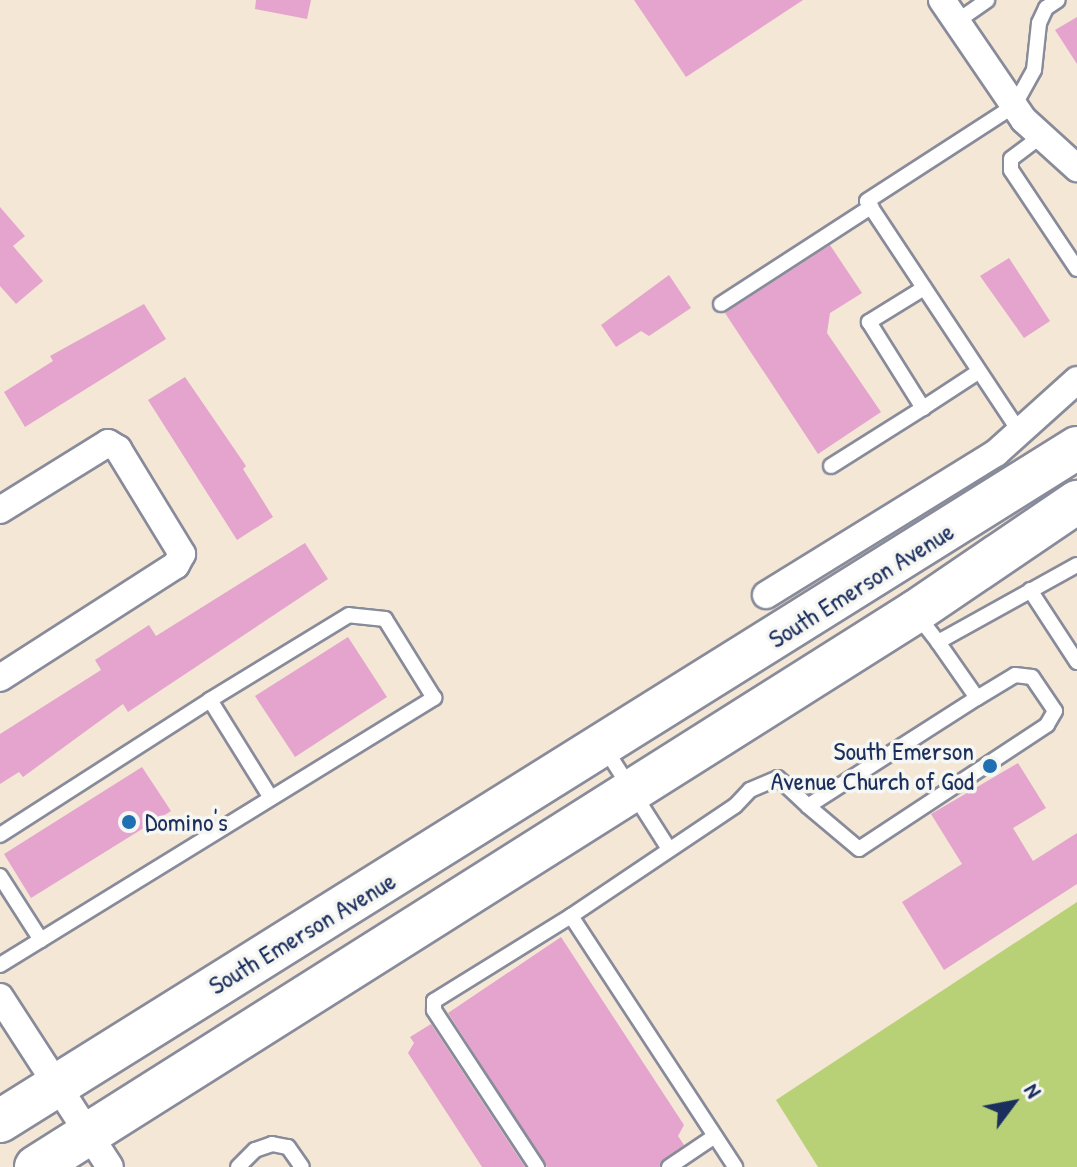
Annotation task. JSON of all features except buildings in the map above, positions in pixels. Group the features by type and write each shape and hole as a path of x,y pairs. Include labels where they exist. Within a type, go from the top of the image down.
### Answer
{"main road":[{"name":"South Emerson Avenue","path":"0,1121 604,747 1077,448"},
{"name":"South Emerson Avenue","path":"36,1167 99,1151 632,790 926,627 1077,502"}],"street":[{"path":"942,0 1014,106 1040,137 1077,168"},
{"name":"South Emerson Avenue","path":"766,595 1021,434 1077,380"},
{"path":"0,510 108,443 118,449 182,554 176,565 0,678"},
{"path":"0,997 99,1151"}],"lane":[{"path":"956,22 987,0"},
{"path":"1021,434 867,201 1014,106 1034,70 1035,36 1046,8 1058,0"},
{"path":"1040,137 1011,159 1011,170 1077,269"},
{"path":"721,304 871,207"},
{"path":"923,408 869,322 924,288"},
{"path":"831,466 978,372"},
{"path":"977,698 926,627 1030,590 1077,565"},
{"path":"1030,590 1077,662"},
{"path":"0,835 349,615 385,619 434,698 0,965"},
{"path":"537,1167 434,1010 434,1001 571,916 750,790 778,778 808,806 859,849 1047,725 1055,711 1032,677 1015,675 808,806"},
{"path":"210,700 271,798"},
{"path":"604,747 669,849"},
{"path":"0,876 41,940"},
{"path":"571,916 735,1167"},
{"path":"669,1167 715,1136"},
{"path":"238,1167 255,1150 272,1144 288,1147 302,1167"}],"green space":[{"path":"1077,902 1077,1167 818,1167 776,1100"}],"place":[{"name":"South Emerson Avenue Church of God","path":"990,766"},
{"name":"Domino's","path":"129,822"}]}
